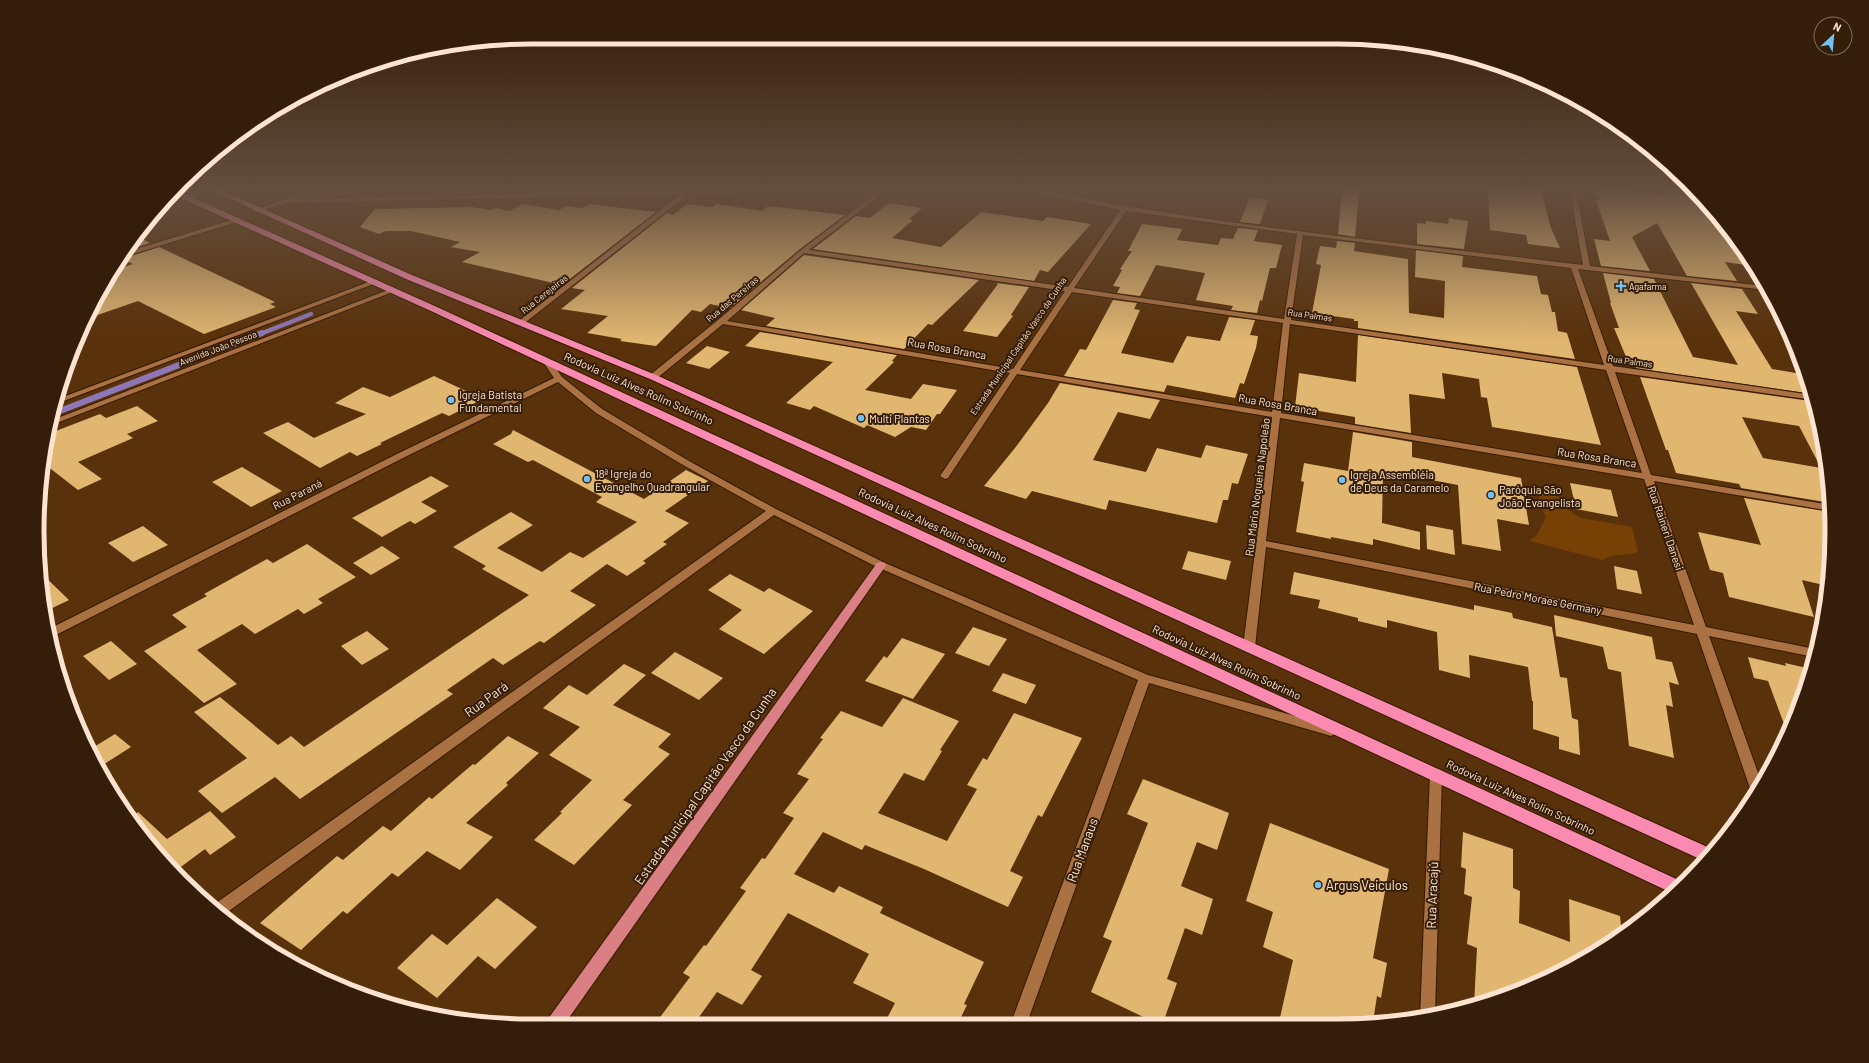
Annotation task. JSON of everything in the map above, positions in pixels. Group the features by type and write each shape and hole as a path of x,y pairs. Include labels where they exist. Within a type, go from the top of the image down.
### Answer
{"highway":[{"name":"Rodovia Luiz Alves Rolim Sobrinho","path":"283,241 393,290 548,364 666,416 1673,885"},
{"name":"Rodovia Luiz Alves Rolim Sobrinho","path":"326,241 409,277 653,377 1704,852"}],"main road":[{"name":"Estrada Municipal Capitão Vasco da Cunha","path":"558,1019 881,565"}],"street":[{"path":"132,253 171,241"},
{"name":"Rua Cerejeiras","path":"522,323 627,241"},
{"name":"Rua das Pereiras","path":"653,377 818,241"},
{"name":"Estrada Municipal Capitão Vasco da Cunha","path":"945,476 1103,241"},
{"name":"Rua Mário Nogueira Napoleão","path":"1249,647 1287,322 1299,241"},
{"path":"1355,241 1587,269 1760,287"},
{"path":"1582,241 1587,269"},
{"name":"Rua Palmas","path":"804,251 1806,397"},
{"name":"Rua Raineri Danesi","path":"1574,267 1755,783"},
{"name":"Avenida João Pessoa","path":"63,400 374,282"},
{"name":"Avenida João Pessoa","path":"57,421 393,290"},
{"name":"Rua Rosa Branca","path":"721,322 1824,507"},
{"path":"548,364 559,379 599,411 686,463 773,511 881,565 1145,678 1353,737"},
{"name":"Rua Paraná","path":"54,631 404,454 559,379"},
{"name":"Rua Pará","path":"222,907 773,511"},
{"name":"Rua Pedro Moraes Germany","path":"1262,542 1810,652"},
{"name":"Rua Manaus","path":"1020,1019 1145,678"},
{"name":"Rua Aracajú","path":"1427,1011 1436,774"}],"shaded area":[{"path":"1541,494 1556,494 1568,510 1581,518 1632,527 1638,552 1611,556 1603,560 1529,541 1537,535 1546,517 1538,501"}],"building":[{"path":"141,241 150,243 136,248"},
{"path":"454,241 619,241 562,285 462,262 480,252 451,247 460,242"},
{"path":"632,241 811,241 730,308 710,304 701,312 692,310 656,346 620,341 622,339 587,333 608,316 561,309 585,290 572,288"},
{"path":"824,241 906,241 941,247 948,241 1076,241 1048,272 1040,270 1034,281 813,249"},
{"path":"1133,241 1182,241 1218,245 1220,241 1254,241 1282,245 1276,268 1270,268 1262,301 1260,300 1257,313 1231,310 1233,306 1196,300 1205,273 1156,265 1140,296 1117,293 1120,287 1113,286 1122,270 1120,269 1132,251 1128,251"},
{"path":"1337,241 1355,243 1354,251 1408,259 1409,313 1444,318 1445,281 1415,277 1416,250 1463,256 1462,267 1537,276 1541,294 1548,295 1552,312 1555,312 1558,331 1567,333 1575,359 1358,328 1358,321 1354,321 1354,319 1312,313 1321,265 1316,264 1320,246 1336,248"},
{"path":"1417,241 1465,241 1464,249 1417,244"},
{"path":"1527,241 1557,241 1560,248 1528,244"},
{"path":"1594,241 1634,241 1650,271 1601,266"},
{"path":"1667,241 1728,241 1746,265 1725,262 1737,281 1687,276"},
{"path":"159,247 275,302 270,304 276,307 204,334 138,301 94,316 122,268 133,264 126,261 129,257"},
{"path":"804,255 979,280 932,325 928,324 904,349 766,326 775,318 741,310"},
{"path":"1603,273 1654,279 1693,357 1738,365 1691,283 1742,289 1758,314 1736,311 1772,369 1796,373 1804,393 1636,368 1635,365 1629,364 1614,328 1619,328"},
{"path":"996,283 1029,287 1011,315 1013,316 997,337 963,331 998,284"},
{"path":"1113,300 1137,303 1134,309 1140,310 1121,353 1173,363 1187,336 1220,341 1229,317 1255,320 1250,335 1258,336 1256,348 1244,384 1240,383 1235,398 1167,385 1164,392 1064,376 1080,349 1086,350"},
{"path":"760,332 897,355 892,361 894,362 865,390 911,399 923,384 957,390 940,414 937,414 926,430 911,427 895,437 867,425 864,428 814,406 810,410 786,403 833,362 745,346"},
{"path":"1358,335 1577,367 1601,445 1492,427 1487,398 1481,397 1479,379 1442,373 1445,399 1409,394 1411,433 1355,424 1355,417 1295,407 1299,373 1356,382"},
{"path":"707,346 730,352 709,369 686,363"},
{"path":"434,376 483,399 449,416 442,413 380,443 382,444 357,456 350,452 320,468 263,433 288,422 314,438 366,414 335,403 363,387 390,397"},
{"path":"1640,377 1807,401 1816,436 1821,468 1824,502 1741,488 1739,484 1676,473 1668,450 1666,450","holes":["1742,417 1799,426 1821,468 1763,458"]},
{"path":"1060,383 1160,400 1150,419 1118,412 1093,460 1146,472 1157,448 1201,458 1206,445 1248,454 1238,484 1232,483 1228,500 1223,500 1217,523 1109,500 1106,510 1032,491 1026,499 984,486 1015,448 1048,403"},
{"path":"137,406 158,421 127,434 133,438 78,462 102,479 78,490 48,467 54,432 100,414 106,418"},
{"path":"513,430 644,499 686,470 708,481 665,511 689,523 663,542 667,544 643,561 646,563 627,576 607,564 570,591 596,605 544,643 540,641 503,665 493,658 447,690 453,694 300,799 275,777 222,813 198,791 247,758 194,712 220,697 278,745 291,736 304,747 529,595 482,569 486,566 453,547 511,512 533,525 497,548 542,572 570,552 583,558 637,522 596,502 602,497 533,460 528,462 493,444 511,434"},
{"path":"1353,432 1412,442 1412,457 1521,478 1529,525 1497,519 1501,551 1462,544 1458,485 1383,471 1382,523 1420,532 1420,550 1373,539 1373,545 1296,532 1304,482 1301,481 1304,463 1348,471"},
{"path":"242,467 282,491 251,507 212,482"},
{"path":"431,476 449,486 421,502 437,511 415,524 410,521 382,537 352,518"},
{"path":"1570,483 1611,490 1618,517 1576,509"},
{"path":"1744,498 1824,511 1825,532 1822,585 1802,580 1814,617 1729,597 1723,573 1710,570 1698,532 1761,545"},
{"path":"1426,525 1453,530 1455,555 1427,549"},
{"path":"143,526 168,545 133,562 108,543"},
{"path":"307,544 356,577 318,599 323,603 304,614 298,609 255,634 242,624 197,650 237,684 204,703 144,651 187,627 172,615 207,596 204,594 267,559 273,563"},
{"path":"382,546 400,558 371,575 353,563"},
{"path":"1188,551 1231,561 1226,580 1182,569"},
{"path":"1614,566 1637,571 1642,594 1617,589"},
{"path":"1294,572 1474,610 1474,605 1512,613 1513,618 1552,627 1560,677 1567,678 1572,718 1578,720 1580,755 1559,749 1559,737 1533,729 1533,701 1528,667 1469,655 1470,678 1439,670 1437,632 1387,620 1387,628 1358,621 1358,618 1318,608 1320,600 1290,594"},
{"path":"730,574 764,592 769,588 813,611 764,654 719,629 742,610 708,590"},
{"path":"46,578 69,600 50,609"},
{"path":"1554,615 1652,637 1656,659 1672,662 1679,685 1669,682 1673,707 1666,705 1674,758 1629,746 1621,672 1608,669 1603,647 1556,636"},
{"path":"973,627 1007,639 989,666 955,653"},
{"path":"367,631 389,649 362,665 341,646"},
{"path":"902,638 945,654 913,699 865,681 884,656 887,658"},
{"path":"111,641 137,664 109,680 83,656"},
{"path":"675,652 723,678 699,700 651,673"},
{"path":"1748,657 1786,666 1785,663 1805,668 1785,726 1768,681 1754,678"},
{"path":"624,664 646,675 613,705 671,734 658,747 670,754 623,800 632,805 574,865 534,840 562,813 560,812 592,780 549,755 580,727 543,708 569,685 587,695"},
{"path":"1003,673 1036,685 1026,704 992,691"},
{"path":"903,698 959,721 940,750 942,751 924,781 904,773 878,813 947,841 977,789 967,785 983,758 987,760 1014,713 1082,738 1042,817 1038,815 1010,871 1023,877 1008,907 924,869 865,845 862,850 823,832 794,874 834,893 839,886 883,907 880,913 984,962 964,1004 967,1005 960,1019 887,1019 895,1003 853,983 869,954 788,913 751,970 762,976 742,1005 717,992 698,1019 659,1019 690,977 683,973 704,945 706,946 746,891 740,888 762,858 765,859 794,818 783,813 809,779 797,774 823,739 820,738 841,711 882,727"},
{"path":"115,734 131,747 103,765 94,747"},
{"path":"508,736 539,753 506,783 508,785 466,823 493,837 460,870 427,851 398,877 392,873 347,914 343,911 301,950 260,923 337,856 343,860 383,826 391,831 429,797 432,799 473,764 475,765"},
{"path":"1143,779 1229,813 1217,850 1197,842 1181,886 1213,899 1202,935 1185,928 1167,979 1177,983 1164,1019 1148,1019 1091,992 1112,941 1103,937 1148,823 1127,814"},
{"path":"210,811 236,837 210,855 205,849 179,868 165,853 135,814 138,812 167,839"},
{"path":"1270,823 1389,869 1373,958 1387,963 1381,998 1377,996 1374,1018 1280,1019 1293,960 1263,947 1273,912 1246,901"},
{"path":"1463,832 1513,849 1513,888 1520,891 1519,923 1570,942 1569,899 1620,916 1621,927 1581,954 1553,969 1524,982 1474,999 1477,948 1467,944 1472,897 1464,894 1466,869 1461,867"},
{"path":"497,898 537,927 495,969 478,956 437,998 397,968 432,934 447,945"}],"waterway":[{"path":"260,334 311,314"},
{"path":"59,411 262,333"}],"place":[{"name":"Agafarma","path":"1621,286"},
{"name":"Igreja Batista Fundamental","path":"451,400"},
{"name":"Multi Plantas","path":"861,418"},
{"name":"18ª Igreja do Evangelho Quadrangular","path":"587,479"},
{"name":"Igreja Assembléia de Deus da Caramelo","path":"1342,480"},
{"name":"Paróquia São João Evangelista","path":"1491,495"},
{"name":"Argus Veículos","path":"1318,885"}]}
